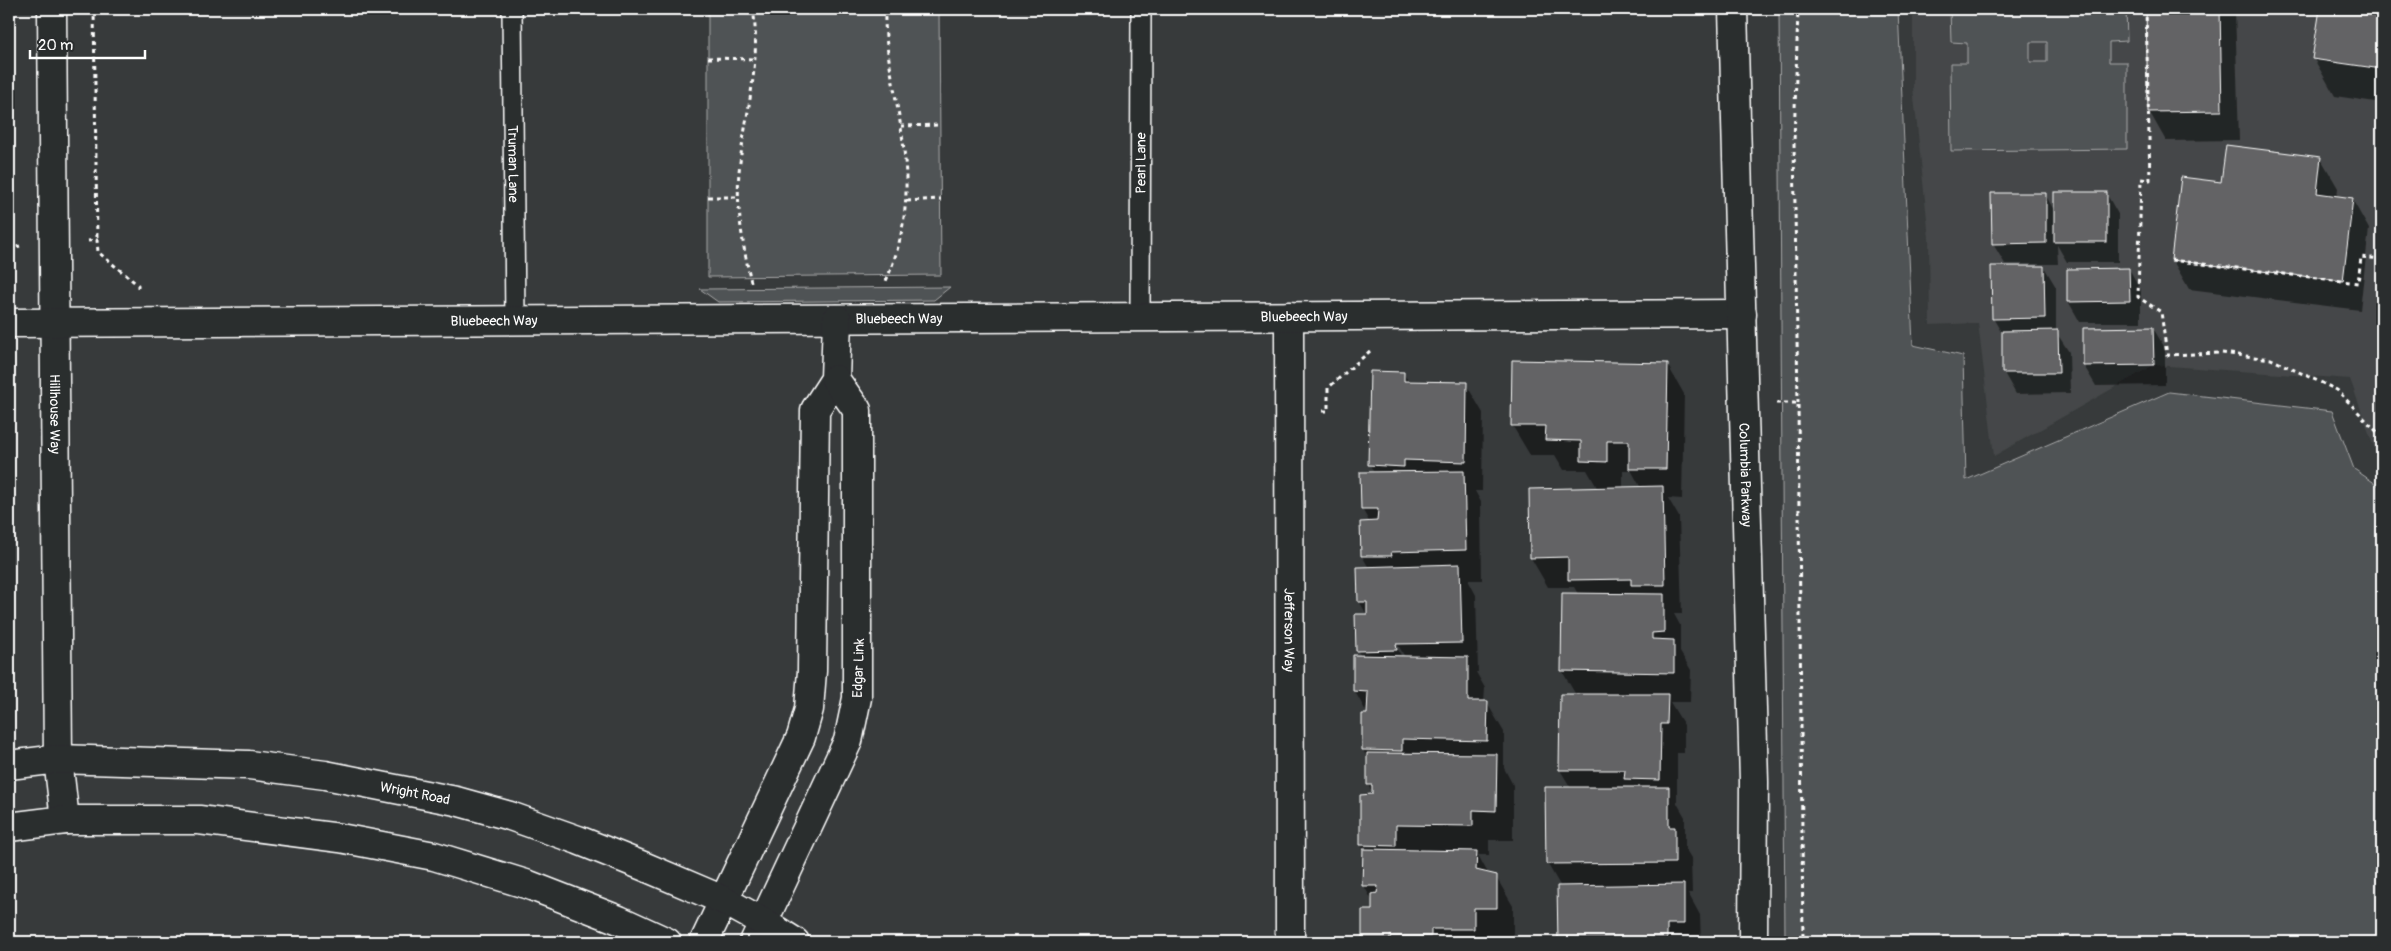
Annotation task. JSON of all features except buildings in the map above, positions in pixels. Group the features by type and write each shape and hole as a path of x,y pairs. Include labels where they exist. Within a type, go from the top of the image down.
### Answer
{"street":[{"name":"Hillhouse Way","path":"52,9 58,759 65,820"},
{"name":"Columbia Parkway","path":"1733,9 1754,782 1753,942"},
{"name":"Bluebeech Way","path":"9,323 1742,314"},
{"name":"Jefferson Way","path":"1289,316 1290,942"},
{"path":"704,942 802,737 809,709 812,671 815,410 835,379 837,319"},
{"name":"Edgar Link","path":"758,932 848,741 857,698 857,410 835,379"},
{"name":"Wright Road","path":"9,765 58,759 249,765 325,775 446,799 510,816 578,840 723,900 758,932 795,942"},
{"path":"9,827 65,820 199,820 340,838 434,856 529,885 620,920 667,942"}],"lane":[{"name":"Truman Lane","path":"512,9 514,320"},
{"name":"Pearl Lane","path":"1140,317 1141,9"}],"path":[{"path":"94,9 96,240 98,252 138,285 136,322"},
{"path":"751,282 742,236 739,172 756,59 753,9"},
{"path":"886,9 886,42 901,126 906,168 907,201 898,250 886,281"},
{"path":"1798,9 1794,143 1803,942"},
{"path":"2146,9 2150,180 2141,179 2138,297 2161,312 2167,355 2221,353 2271,358 2337,390 2382,438"},
{"path":"708,58 756,59"},
{"path":"901,126 940,125"},
{"path":"708,197 739,197"},
{"path":"907,201 940,199"},
{"path":"9,249 96,240"},
{"path":"2171,260 2358,283 2361,257 2382,260"},
{"path":"1290,412 1328,411 1328,388 1370,351 1379,351"},
{"path":"1744,403 1798,403"}],"shaded area":[{"path":"708,9 939,9 941,275 708,277"},
{"path":"1779,9 1898,9 1913,345 1963,356 1966,480 2169,392 2332,411 2354,469 2382,488 2382,942 1785,942"},
{"path":"1913,9 2382,9 2382,470 2350,379 2154,365 1994,456 1978,323 1930,325 1929,238 1913,88"},
{"path":"1950,9 2126,9 2127,41 2109,42 2109,62 2127,62 2127,149 1951,151 1950,63 1967,63 1967,43 1951,42","holes":["2030,42 2047,42 2047,62 2030,62"]},
{"path":"950,287 934,300 718,302 700,289"}]}
